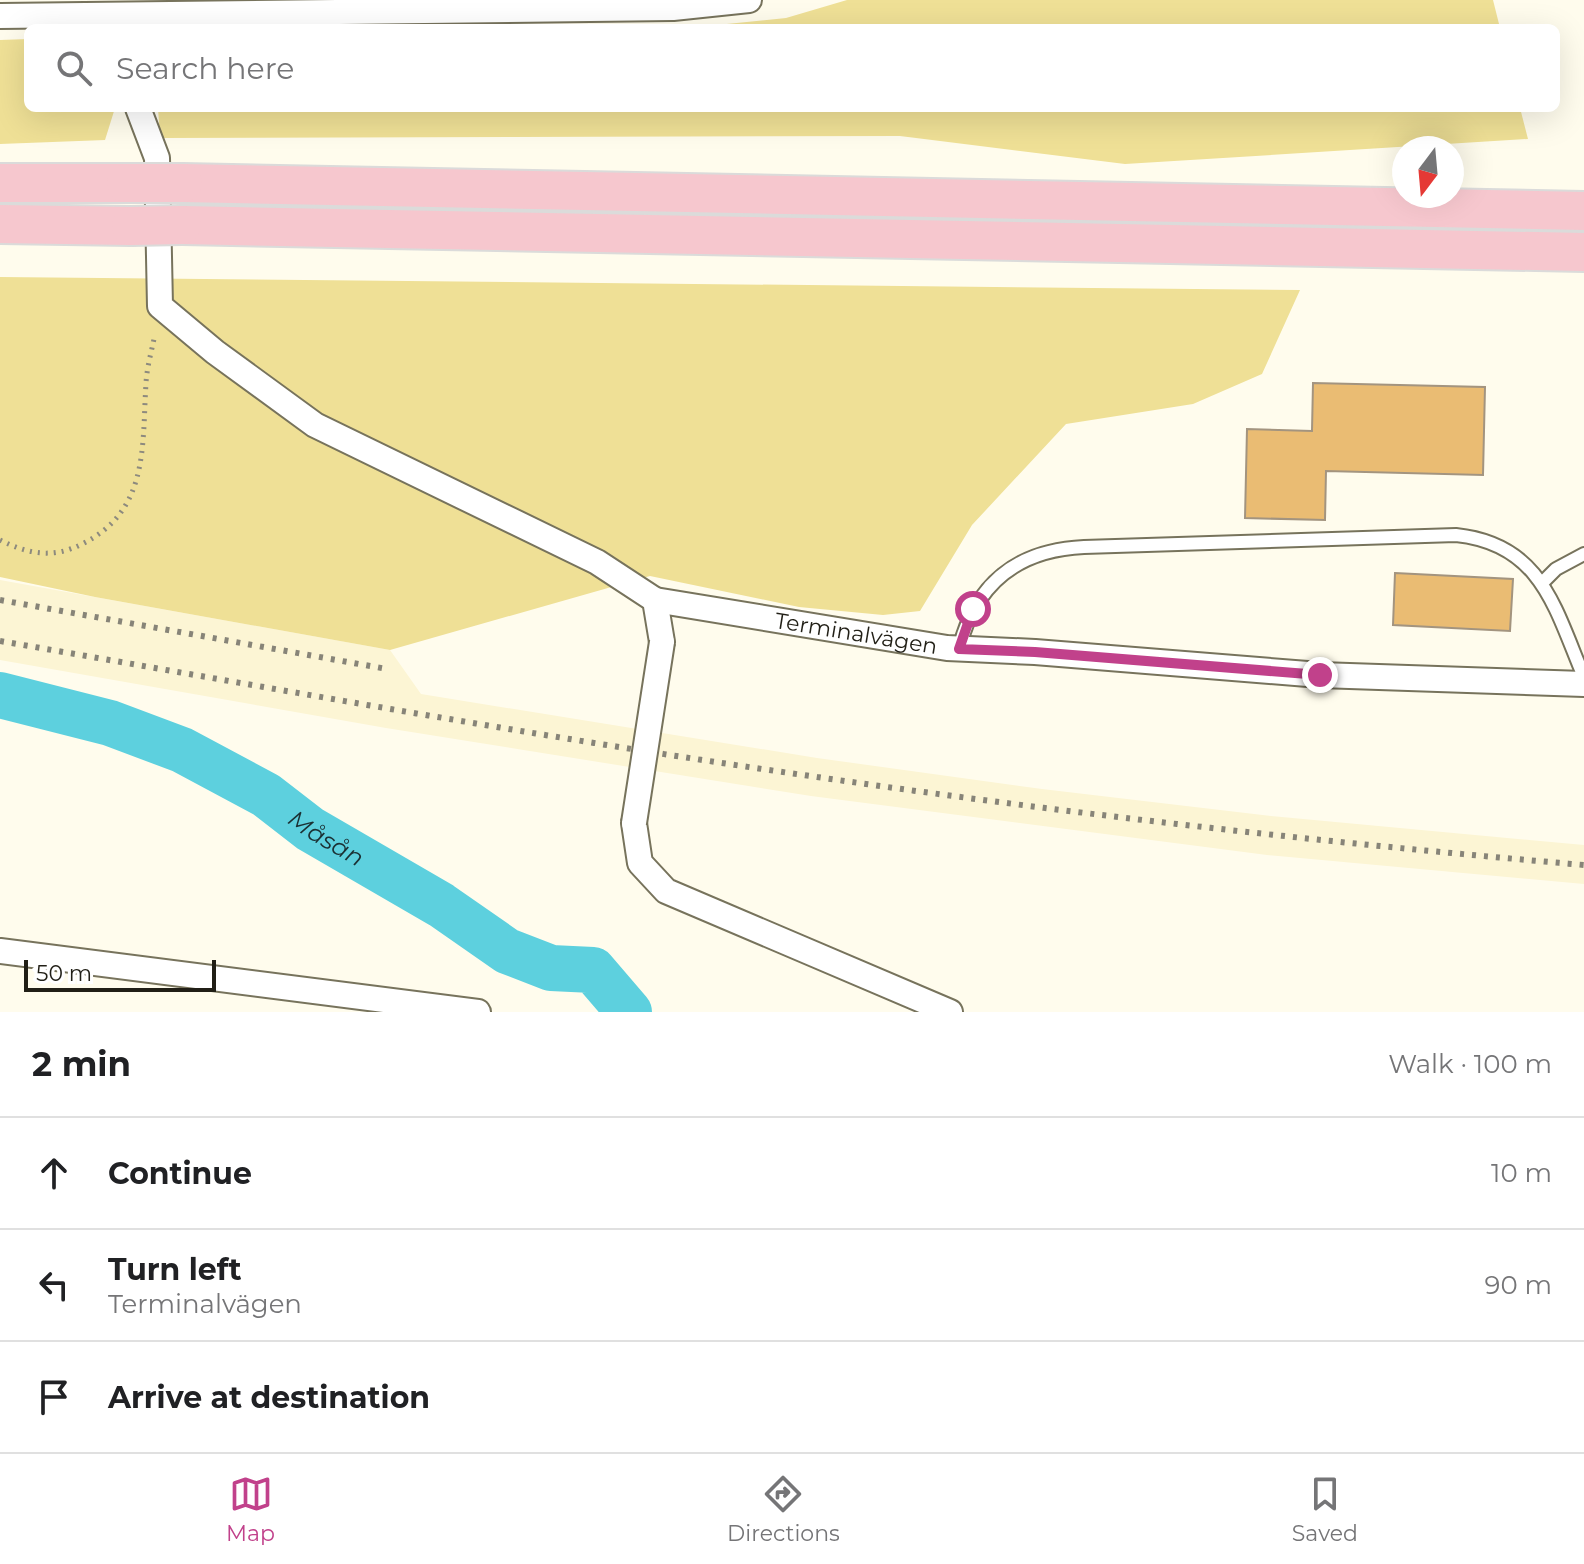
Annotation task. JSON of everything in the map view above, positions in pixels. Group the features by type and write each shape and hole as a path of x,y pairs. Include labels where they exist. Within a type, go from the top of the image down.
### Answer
{"highway":[{"path":"0,183 183,183 1584,211"},
{"path":"0,224 1584,252"}],"street":[{"path":"0,16 132,21 673,8 749,0"},
{"path":"140,112 157,158 160,306 215,352 315,425 597,562 655,600 662,642 634,823 640,863 666,891 950,1012"},
{"name":"Terminalvägen","path":"655,600 959,649 1035,652 1320,675 1584,684"},
{"path":"0,951 478,1012"}],"lane":[{"path":"959,649 973,609 997,578 1029,558 1065,548 1456,535 1473,537 1505,548 1520,558 1542,583 1584,677"},
{"path":"1542,583 1556,569 1584,554"}],"path":[{"path":"0,540 22,551 63,554 103,534 132,497 144,446 146,379 160,306"}],"shaded area":[{"path":"847,0 1493,0 1499,24 727,24 786,18"},
{"path":"24,39 24,112 114,112 105,140 0,144 0,40"},
{"path":"158,112 1521,112 1528,139 1464,143 1464,136 1392,136 1392,147 1125,164 900,136 160,138"},
{"path":"0,277 1300,290 1262,374 1193,404 1066,424 972,525 920,611 883,615 799,607 650,576 390,650 0,577"},
{"path":"0,580 390,650 421,694 817,758 1042,789 1271,816 1584,845 1584,884 1267,855 811,796 386,728 0,660"}],"building":[{"path":"1313,383 1485,387 1483,475 1326,471 1325,520 1245,518 1247,429 1312,431"},
{"path":"1395,573 1513,579 1510,631 1393,625"}],"waterway":[{"name":"Måsån","path":"0,695 110,723 182,750 266,795 310,829 441,905 507,951 551,968 593,970 629,1012"}],"railway":[{"path":"0,600 387,669"},
{"path":"0,641 510,729 817,777 1200,827 1584,865"}],"route":[{"path":"973,609 959,649 1035,652 1320,675"}]}
